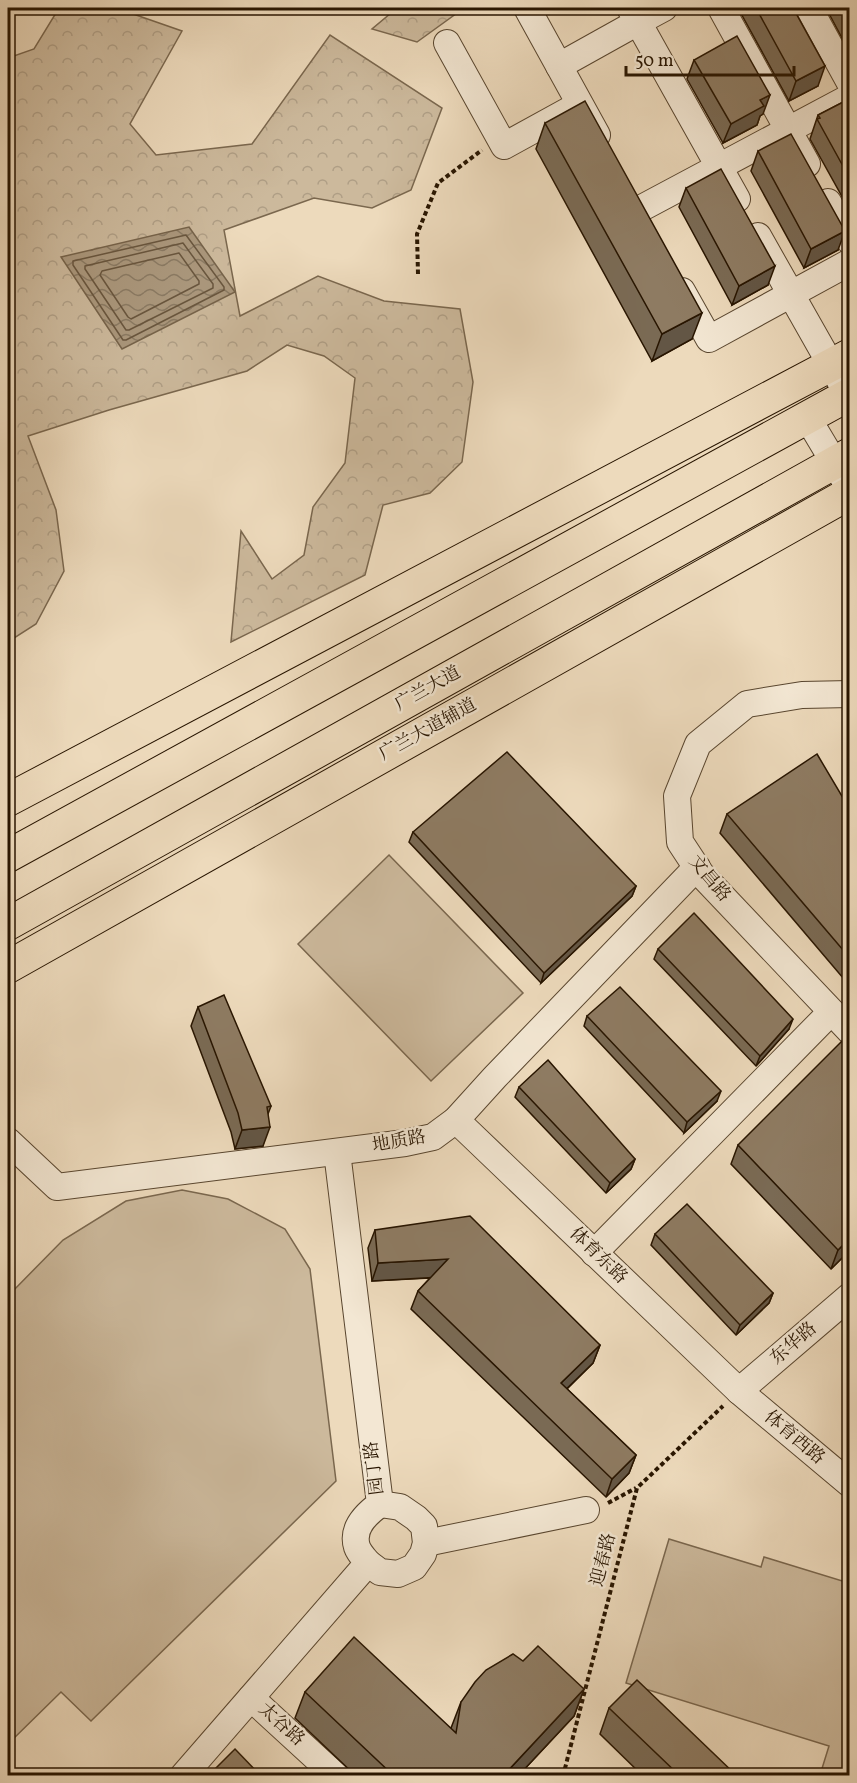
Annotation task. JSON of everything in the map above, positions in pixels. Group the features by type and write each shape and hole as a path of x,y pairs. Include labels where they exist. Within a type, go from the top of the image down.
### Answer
{"main road":[{"path":"8,800 840,360"},
{"path":"8,856 849,394"},
{"name":"广兰大道","path":"8,924 846,475"},
{"name":"广兰大道辅道","path":"8,967 846,475"}],"street":[{"path":"527,8 607,152"},
{"path":"559,66 634,15 664,8"},
{"path":"721,8 849,241"},
{"path":"809,8 849,83"},
{"path":"634,15 791,294 840,360 849,394"},
{"path":"447,43 504,146 580,104"},
{"path":"638,211 849,97"},
{"path":"671,270 709,339 849,262"},
{"path":"807,417 846,475"},
{"name":"文昌路","path":"849,694 802,695 747,704 698,744 677,796 680,842 701,874 849,1031"},
{"name":"地质路","path":"8,1141 57,1187 405,1143 433,1137 456,1120 697,867"},
{"path":"594,1252 831,1012"},
{"name":"体育东路","path":"456,1120 739,1391"},
{"name":"园丁路","path":"337,1152 380,1504 366,1514 360,1522 357,1533 357,1548 368,1563"},
{"name":"东华路","path":"739,1391 849,1296"},
{"name":"体育西路","path":"739,1391 849,1484"},
{"path":"183,1776 368,1563 380,1572 398,1574 414,1567 423,1554 426,1543 424,1526 400,1507 380,1504"},
{"path":"426,1543 586,1510"},
{"name":"太谷路","path":"251,1698 336,1776"}],"path":[{"path":"418,274 417,234 438,183 499,136"},
{"path":"586,1510 604,1505 637,1488 739,1391"},
{"name":"迎春路","path":"563,1776 637,1488"}],"green space":[{"path":"59,8 116,8 182,31 130,124 156,155 252,144 330,35 442,108 411,190 372,208 314,198 224,230 240,316 318,276 384,301 460,309 473,382 462,462 430,493 383,505 365,575 231,642 241,531 272,579 304,555 313,507 345,463 355,378 324,356 287,345 247,371 109,410 28,436 56,510 64,571 36,624 8,642 8,58 34,49"},
{"path":"397,8 464,8 417,42 372,29"},
{"path":"389,855 523,993 431,1081 298,944"},
{"path":"182,1190 228,1199 285,1229 310,1269 336,1481 91,1721 61,1692 8,1744 8,1296 63,1240 126,1201"},
{"path":"669,1539 761,1567 764,1557 849,1583 849,1775 820,1775 829,1746 626,1683"}],"water":[{"path":"189,227 235,292 122,349 61,257"}],"building":[{"path":"756,8 793,8 825,66 796,81"},
{"path":"843,8 849,8 849,19"},
{"path":"737,36 770,95 760,100 764,106 731,124 694,60"},
{"path":"849,99 849,177 817,119 820,118 818,115"},
{"path":"585,101 702,313 662,334 545,123"},
{"path":"791,134 845,231 811,249 758,151"},
{"path":"721,169 775,266 739,286 686,188"},
{"path":"507,752 636,886 544,973 413,832"},
{"path":"817,754 849,808 849,957 727,814"},
{"path":"694,913 793,1019 760,1056 658,949"},
{"path":"620,987 721,1091 687,1122 587,1016"},
{"path":"224,995 271,1106 267,1107 270,1127 242,1130 238,1113 198,1007"},
{"path":"843,1040 849,1046 849,1239 838,1250 738,1145"},
{"path":"548,1060 635,1159 610,1183 519,1087"},
{"path":"687,1204 773,1293 740,1325 655,1234"},
{"path":"470,1216 600,1345 561,1383 636,1455 612,1479 418,1291 448,1259 378,1263 375,1230"},
{"path":"354,1637 456,1733 461,1702 475,1682 486,1670 513,1654 523,1661 538,1646 584,1689 503,1776 394,1776 305,1692"},
{"path":"637,1680 737,1776 680,1776 609,1708"},
{"path":"235,1749 261,1776 208,1776"}]}
